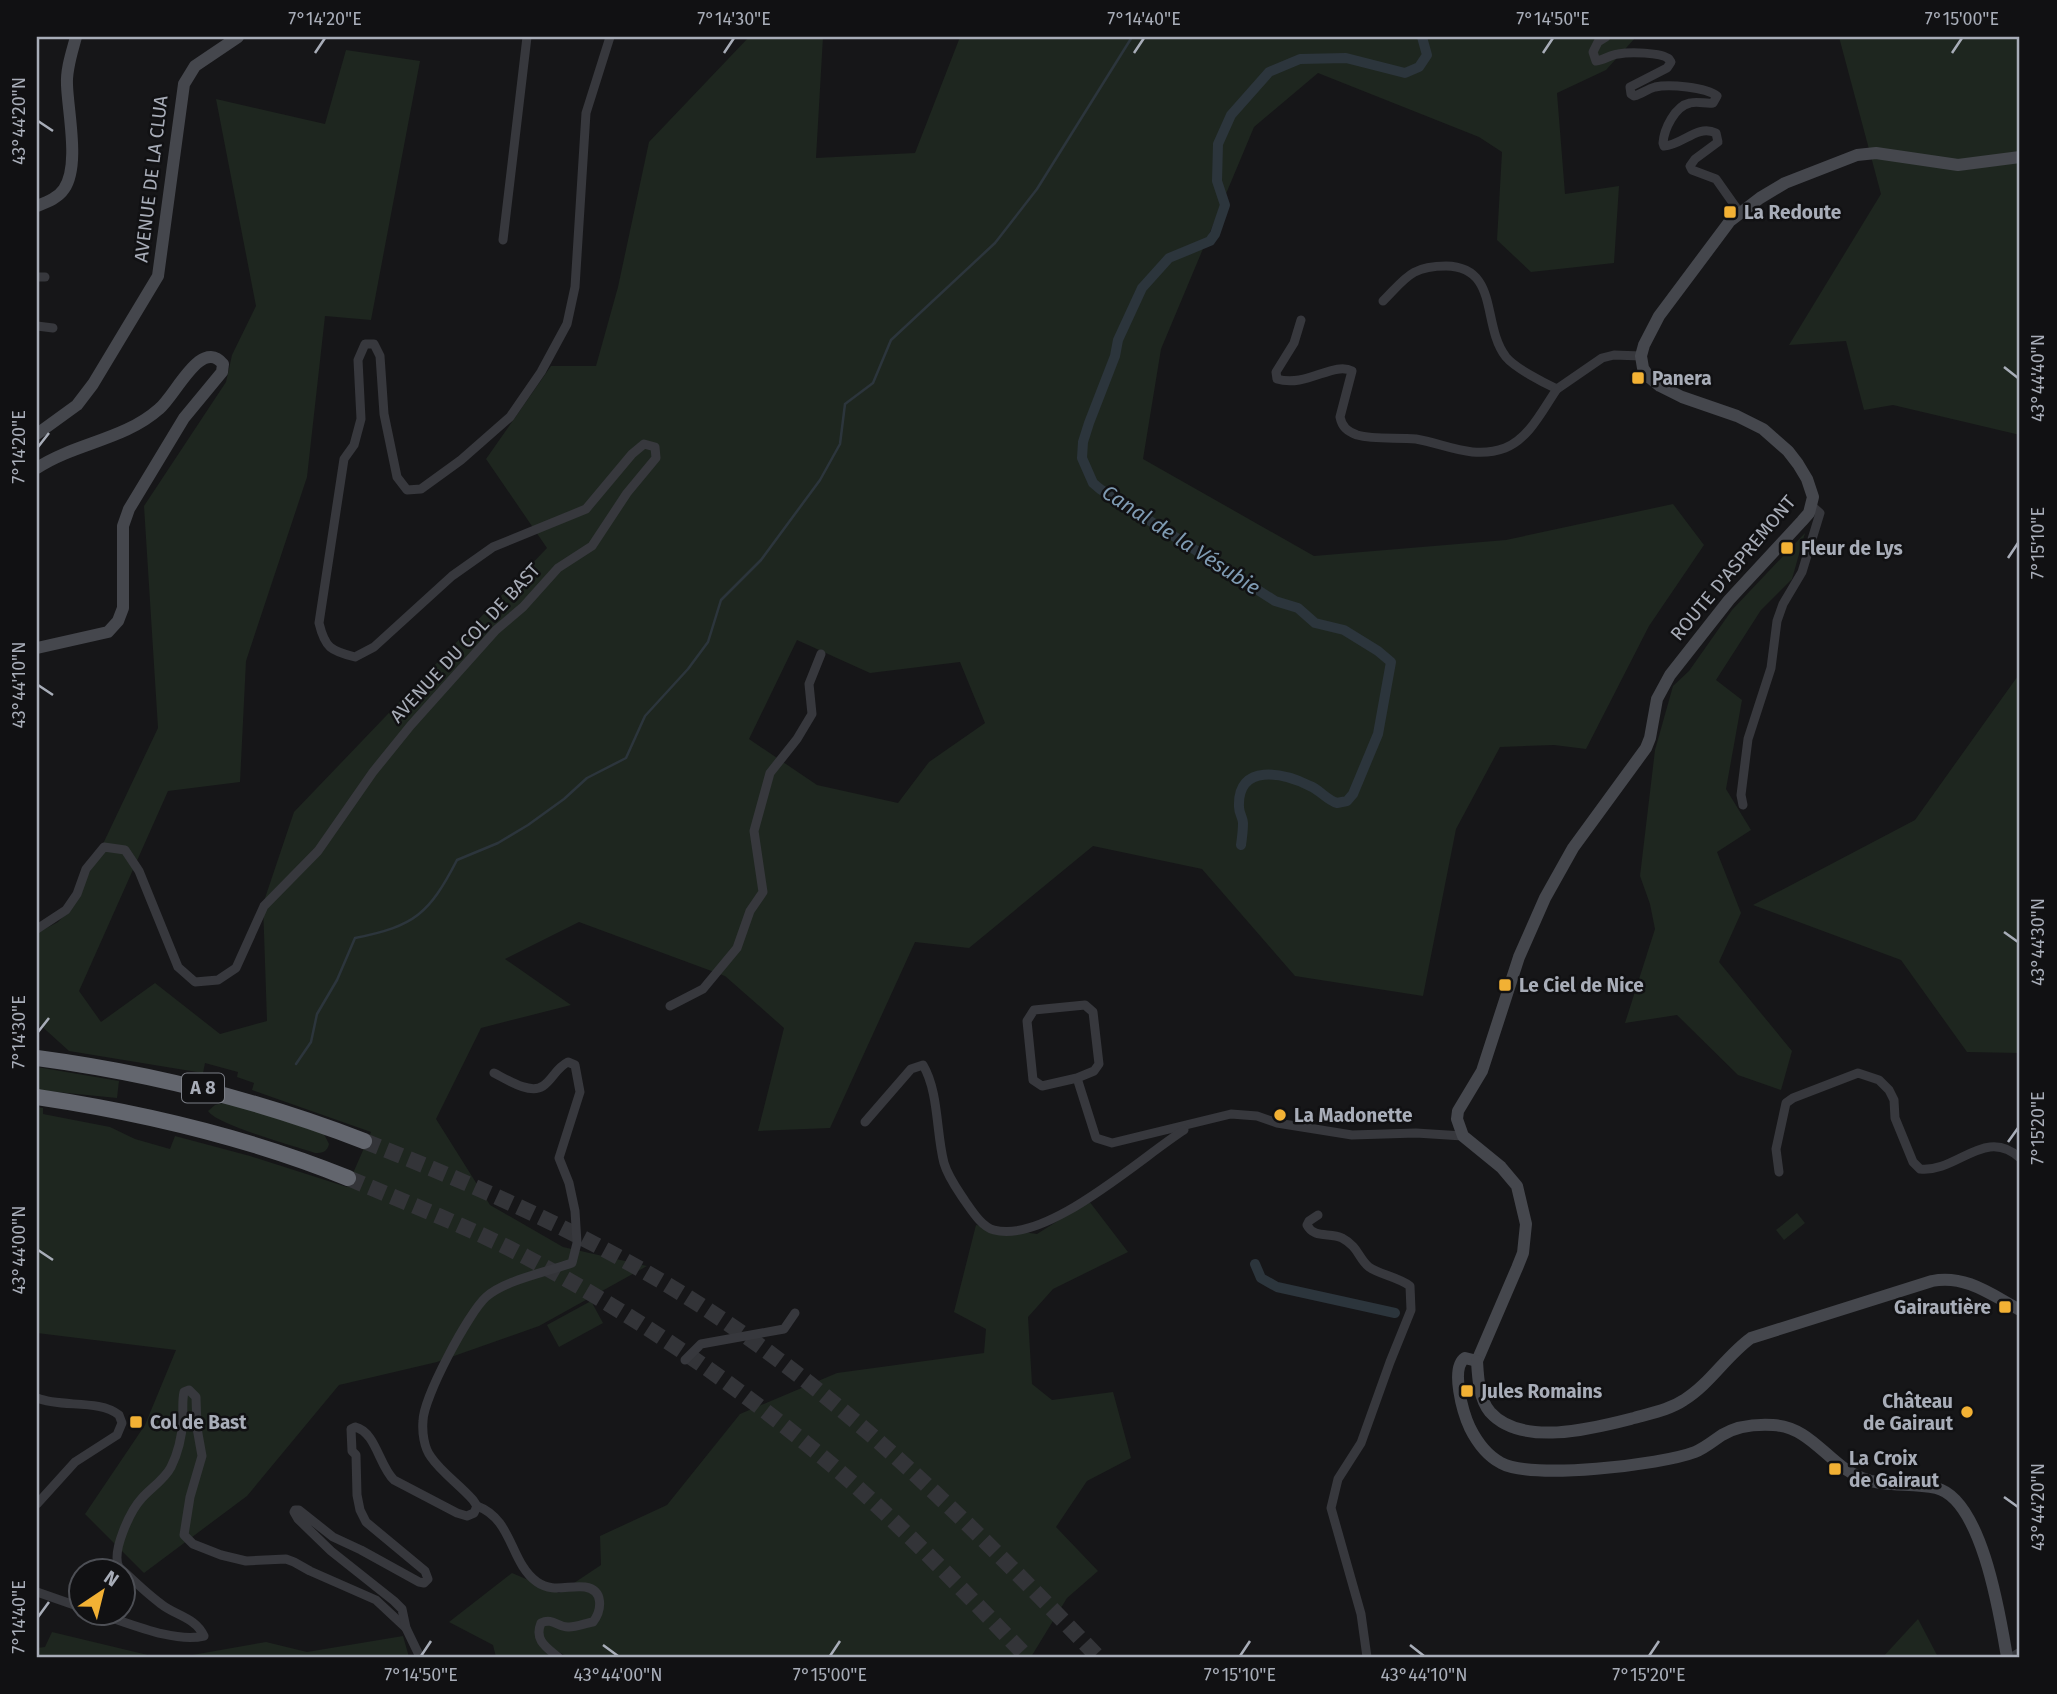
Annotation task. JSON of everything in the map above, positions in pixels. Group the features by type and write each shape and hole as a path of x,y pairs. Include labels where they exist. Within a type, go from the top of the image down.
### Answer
{"highway":[{"name":"A 8","path":"37,1058 115,1070 219,1092 268,1106 364,1140"},
{"name":"A 8","path":"37,1097 131,1113 224,1134 299,1157 348,1178"}],"street":[{"path":"37,206 51,201 63,192 69,180 71,157 66,82 76,37"},
{"name":"AVENUE DE LA CLUA","path":"37,434 78,405 158,276 184,84 195,66 238,37"},
{"path":"503,240 527,37"},
{"name":"AVENUE DU COL DE BAST","path":"37,929 66,910 77,894 86,869 104,847 125,850 139,871 178,967 195,982 218,980 236,968 264,906 318,851 373,772 411,725 496,630 523,607 558,568 592,546 627,494 656,458 655,447 644,444 632,454 586,509 493,547 452,576 374,647 355,657 332,651 322,637 319,623 344,458 354,445 361,419 358,360 365,344 374,344 380,356 384,414 397,477 407,490 421,489 461,460 510,417 541,372 567,324 575,287 586,113 610,37"},
{"path":"1606,37 1598,42 1593,52 1596,61 1616,54 1630,53 1662,54 1670,59 1667,68 1630,87 1634,96 1651,88 1668,86 1708,91 1717,96 1713,103 1689,103 1678,110 1664,134 1662,143 1664,146 1670,146 1702,131 1710,130 1716,133 1718,142 1690,166 1692,170 1716,179 1740,213"},
{"path":"1301,320 1294,343 1276,372 1277,379 1286,382 1306,380 1339,368 1352,371 1340,417 1341,424 1347,430 1359,436 1419,440 1472,453 1489,452 1517,442 1557,389 1602,358 1614,355 1641,356 1659,316 1721,232 1740,213 1785,183 1857,155 1876,153 1958,165 2020,157"},
{"path":"1382,301 1415,270 1431,266 1460,267 1478,276 1497,342 1508,360 1557,389"},
{"path":"37,326 53,328"},
{"path":"37,468 50,459 134,426 159,410 199,360 208,355 217,356 223,364 222,372 184,418 129,509 123,526 123,608 118,621 108,632 37,648"},
{"name":"ROUTE D'ASPREMONT","path":"1463,1136 1457,1119 1458,1111 1482,1071 1497,1020 1533,921 1564,862 1646,748 1657,699 1670,675 1729,600 1802,521 1811,505 1811,489 1807,479 1788,451 1774,438 1737,415 1660,387 1643,369 1641,356"},
{"path":"1743,805 1741,795 1748,739 1771,668 1777,621 1783,604 1802,572 1820,513 1811,505"},
{"path":"670,1006 703,989 737,948 750,911 762,892 754,831 770,773 797,739 812,714 810,684 821,654"},
{"path":"1085,1005 1093,1012 1099,1064 1094,1071 1077,1079 1042,1086 1033,1080 1027,1021 1034,1010 1085,1005"},
{"path":"494,1073 535,1089 542,1087 560,1066 568,1062 575,1065 580,1092 559,1158 569,1183 575,1211 577,1243 572,1263 499,1288 485,1298 444,1361 422,1421 425,1443 431,1457 477,1506 489,1511 501,1524 530,1576 548,1587 586,1587 596,1592 600,1601 600,1613 593,1622 565,1627 553,1621 546,1620 541,1623 538,1638 558,1657"},
{"path":"865,1122 911,1069 923,1065 933,1097 944,1164 953,1183 982,1223 993,1230 1006,1231 1030,1228 1072,1210 1194,1124"},
{"path":"1779,1172 1776,1149 1786,1103 1858,1073 1871,1076 1889,1090 1894,1100 1895,1118 1913,1162 1920,1169 1945,1166 1977,1150 1994,1146 2007,1149 2020,1158"},
{"path":"1077,1079 1096,1138 1112,1143 1231,1114 1257,1116 1277,1123 1352,1135 1416,1133 1463,1136 1510,1175 1521,1199 1526,1224 1523,1253 1477,1362 1479,1386 1490,1412 1504,1424 1522,1430 1561,1432 1589,1429 1666,1409 1682,1402 1703,1386 1738,1348 1751,1338 1944,1278 1969,1283 2020,1310"},
{"path":"1318,1215 1309,1221 1307,1225 1310,1231 1316,1235 1332,1234 1343,1239 1353,1245 1368,1267 1410,1286 1412,1310 1361,1443 1338,1479 1331,1508 1361,1614 1367,1657"},
{"path":"685,1360 701,1344 784,1329 795,1313"},
{"path":"1477,1362 1465,1358 1457,1368 1467,1423 1481,1447 1502,1464 1509,1466 1523,1469 1601,1469 1695,1452 1741,1426 1776,1425 1807,1436 1858,1477 1875,1483 1945,1491 1963,1508 1970,1521 1988,1570 2009,1657 2020,1652"},
{"path":"116,1558 116,1551 128,1521 139,1501 170,1469 183,1421 183,1398 187,1390 192,1391 196,1397 197,1428 202,1456 190,1497 184,1535 193,1544 221,1555 246,1561 286,1559 294,1562 310,1572 376,1600 406,1628"},
{"path":"37,1398 56,1404 112,1410 121,1419 120,1431 75,1462 37,1504"},
{"path":"420,1657 406,1628 402,1609 331,1551 294,1515 295,1510 304,1513 333,1537 361,1549 419,1582 424,1583 428,1579 425,1572 366,1522 359,1502 356,1455 352,1451 351,1429 355,1427 363,1429 368,1435 387,1474 394,1480 457,1513 467,1516 474,1513 477,1506"},
{"path":"136,1583 158,1603 195,1622 204,1636 192,1639 136,1625"},
{"path":"37,1592 66,1602"}],"shaded area":[{"path":"749,37 823,37 816,158 915,153 960,37 1636,37 1606,70 1557,93 1565,194 1619,186 1614,263 1531,272 1497,240 1502,152 1479,137 1318,73 1254,127 1161,349 1143,459 1314,556 1506,540 1673,504 1704,545 1649,626 1586,749 1554,745 1500,747 1456,829 1423,996 1295,976 1202,869 1093,846 969,948 915,942 830,1128 758,1131 784,1028 725,976 579,922 505,959 571,1005 481,1028 436,1119 490,1205 563,1247 647,1266 539,1326 437,1362 339,1385 247,1496 144,1573 136,1565 136,1558 129,1558 85,1514 145,1425 176,1350 37,1333 37,1107 43,1108 43,1114 110,1127 135,1139 170,1149 175,1136 250,1156 347,1187 371,1132 252,1090 254,1083 237,1077 238,1072 205,1063 203,1073 69,1051 37,1022 37,933 58,922 74,905 158,728 144,506 226,382 232,355 256,306 216,99 325,124 346,50 420,61 371,320 325,316 307,477 246,661 240,782 168,791 79,991 101,1022 155,983 220,1034 267,1021 263,904 294,812 547,548 486,459 551,366 596,366 618,287 649,142","holes":["797,640 870,673 960,662 985,723 929,762 898,803 817,785 749,739"]},
{"path":"1839,37 2020,37 2020,435 1893,405 1864,410 1846,341 1789,345 1881,194"},
{"path":"1805,533 1792,579 1761,610 1716,680 1742,700 1726,789 1751,830 1717,852 1741,913 1719,962 1792,1051 1781,1090 1738,1075 1677,1015 1625,1023 1655,929 1640,876 1655,750 1673,686 1689,671 1732,610"},
{"path":"2020,673 2020,1053 1967,1052 1901,960 1753,905 1915,820"},
{"path":"37,1067 119,1081 117,1098 37,1090"},
{"path":"223,1103 324,1134 328,1147 324,1152 315,1153 257,1135 214,1117 208,1111"},
{"path":"1089,1201 1128,1252 1053,1289 1028,1317 1032,1384 1052,1400 1113,1392 1131,1458 1087,1481 1056,1527 1098,1571 1067,1598 1031,1657 568,1657 557,1651 546,1657 496,1657 493,1645 449,1622 512,1573 559,1593 601,1565 600,1536 667,1505 740,1414 837,1373 984,1353 986,1329 954,1312 976,1225 1037,1234"},
{"path":"1797,1213 1805,1223 1784,1240 1776,1230"},
{"path":"591,1301 603,1323 559,1347 547,1325"},
{"path":"1918,1619 1938,1657 1883,1657"},
{"path":"52,1632 156,1657 37,1657 37,1648 45,1647"},
{"path":"403,1636 409,1657 181,1657 266,1642 307,1652"}],"waterway":[{"path":"296,1064 311,1042 317,1014 337,980 355,938 392,928 418,915 438,893 457,860 498,843 528,825 587,778 626,758 645,716 688,669 708,642 721,600 761,560 820,480 840,444 845,404 873,383 891,340 995,243 1037,189 1132,37"},
{"name":"Canal de la Vésubie","path":"1241,845 1243,823 1239,809 1240,793 1254,777 1288,777 1314,788 1337,803 1347,801 1353,794 1378,734 1391,662 1344,630 1315,623 1298,608 1275,601 1100,489 1093,483 1082,458 1083,442 1115,356 1118,340 1142,288 1169,258 1210,241 1215,234 1225,205 1217,181 1218,144 1231,115 1269,72 1300,59 1346,58 1405,73 1419,67 1427,55 1422,37"},
{"name":"Canal de la Vésubie","path":"1255,1264 1261,1278 1277,1287 1395,1313"}],"tunnel":[{"path":"364,1141 480,1189 556,1225 630,1263 727,1323 785,1364 895,1456 998,1555 1098,1657"},
{"path":"348,1178 460,1225 526,1257 599,1298 703,1366 770,1415 862,1492 919,1546 1027,1657"}],"place":[{"name":"La Redoute","path":"1730,212"},
{"name":"Panera","path":"1638,378"},
{"name":"Fleur de Lys","path":"1787,548"},
{"name":"Le Ciel de Nice","path":"1505,985"},
{"name":"La Madonette","path":"1280,1115"},
{"name":"Gairautière","path":"2005,1307"},
{"name":"Jules Romains","path":"1467,1391"},
{"name":"Château de Gairaut","path":"1967,1412"},
{"name":"Col de Bast","path":"136,1422"},
{"name":"La Croix de Gairaut","path":"1835,1469"}]}
